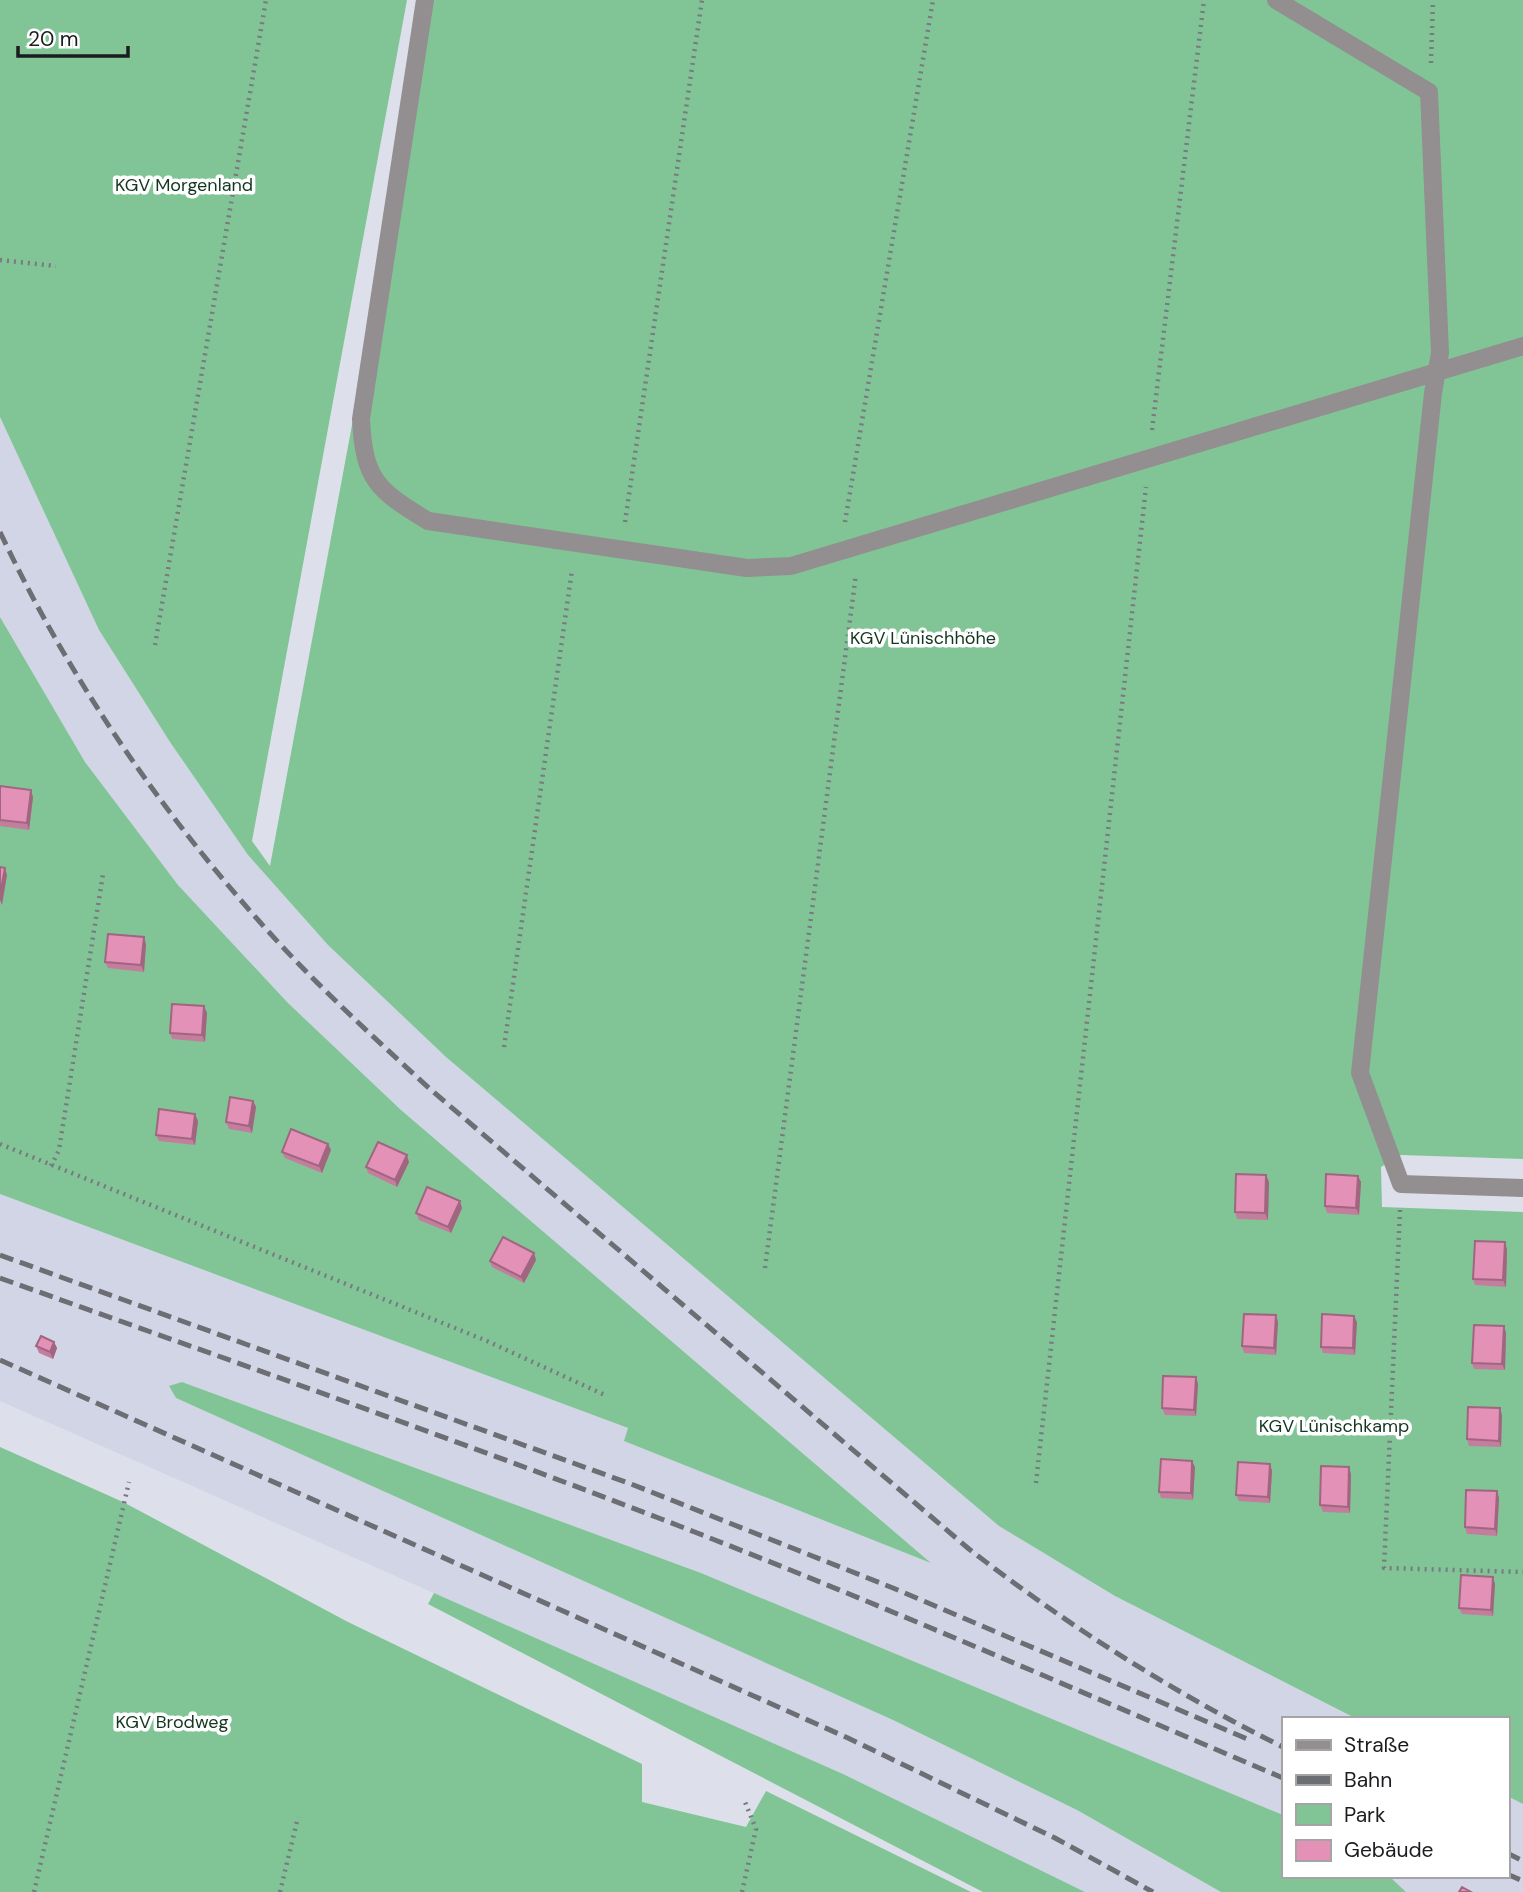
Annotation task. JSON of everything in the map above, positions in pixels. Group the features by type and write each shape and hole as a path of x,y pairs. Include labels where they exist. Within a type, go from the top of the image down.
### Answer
{"lane":[{"path":"425,0 361,419 363,457 376,480 395,501 428,521 747,568 791,566 839,554 860,545 1523,346"},
{"path":"1276,0 1429,92 1440,354 1360,1073 1401,1184 1523,1188"}],"path":[{"path":"155,645 266,0"},
{"path":"621,548 702,0"},
{"path":"839,554 933,0"},
{"path":"1036,1483 1149,460 1204,0"},
{"path":"1429,92 1433,0"},
{"path":"0,260 56,266"},
{"path":"505,1047 577,541"},
{"path":"765,1268 860,545"},
{"path":"51,1166 59,1150 103,874"},
{"path":"0,1144 487,1341 607,1396"},
{"path":"1401,1184 1384,1568 1523,1572"},
{"path":"34,1892 129,1482"},
{"path":"742,1892 756,1829 746,1802"},
{"path":"280,1892 299,1817"}],"shaded area":[{"path":"0,417 99,630 170,742 248,855 328,945 446,1057 999,1526 1115,1596 1353,1717 1282,1717 1282,1815 701,1573 182,1382 169,1387 176,1398 893,1720 1077,1810 1221,1892 1085,1892 843,1774 0,1401 0,1194 628,1428 625,1441 929,1561 401,1110 288,1003 178,885 85,762 0,617"},
{"path":"1509,1797 1523,1804 1523,1892 1406,1892 1391,1878 1509,1878"}],"green space":[{"name":"KGV Lünischhöhe","path":"0,0 407,0 252,841 270,866 431,0 1523,0 1523,1159 1401,1155 1381,1167 1382,1207 1523,1212 1523,1804 1509,1797 1509,1717 1353,1717 1115,1596 999,1526 446,1057 328,945 248,855 170,742 99,630 0,417"},
{"path":"0,617 85,762 178,885 288,1003 401,1110 931,1563 624,1441 628,1428 0,1194"},
{"path":"182,1382 701,1573 1282,1815 1282,1878 1391,1878 1406,1892 1221,1892 1077,1810 893,1720 176,1398 169,1386"},
{"name":"KGV Brodweg","path":"0,1447 123,1502 348,1622 642,1764 642,1802 746,1827 766,1791 971,1892 0,1892"},
{"path":"434,1593 843,1774 1085,1892 983,1892 428,1604"}],"building":[{"path":"0,786 31,790 27,823 0,820"},
{"path":"0,867 5,868 0,895"},
{"path":"108,934 144,937 141,965 105,962"},
{"path":"172,1004 204,1006 202,1035 170,1033"},
{"path":"230,1097 253,1101 249,1126 226,1122"},
{"path":"159,1109 195,1114 192,1139 156,1135"},
{"path":"291,1129 328,1144 319,1166 282,1152"},
{"path":"378,1142 407,1155 395,1180 366,1167"},
{"path":"1236,1174 1266,1175 1265,1213 1235,1212"},
{"path":"1326,1174 1358,1176 1356,1208 1325,1206"},
{"path":"427,1187 460,1201 448,1227 416,1213"},
{"path":"503,1237 534,1253 521,1277 490,1261"},
{"path":"1475,1241 1505,1242 1503,1280 1473,1279"},
{"path":"1244,1314 1276,1315 1274,1348 1242,1346"},
{"path":"1322,1314 1354,1316 1353,1348 1321,1347"},
{"path":"1474,1325 1504,1326 1502,1364 1472,1363"},
{"path":"41,1336 54,1342 50,1352 36,1346"},
{"path":"1163,1376 1196,1377 1194,1410 1162,1408"},
{"path":"1468,1407 1500,1408 1499,1441 1467,1439"},
{"path":"1161,1459 1192,1461 1191,1493 1159,1492"},
{"path":"1238,1462 1270,1464 1268,1497 1236,1495"},
{"path":"1321,1466 1349,1467 1348,1507 1320,1505"},
{"path":"1466,1490 1497,1491 1495,1529 1465,1527"},
{"path":"1461,1575 1493,1577 1491,1610 1459,1608"}],"railway":[{"path":"0,532 26,585 84,687 149,784 184,831 259,921 364,1028 430,1089 969,1549 1121,1656 1201,1704 1282,1746"},
{"path":"0,1255 631,1484 893,1588 1252,1741"},
{"path":"0,1278 448,1439 787,1568 1282,1778"},
{"path":"0,1360 848,1738 1055,1838 1153,1892"},
{"path":"1509,1854 1523,1861"},
{"path":"1509,1875 1523,1881"}],"park label":[{"name":"KGV Morgenland","path":"184,185"},
{"name":"KGV Lünischkamp","path":"1334,1426"}]}
